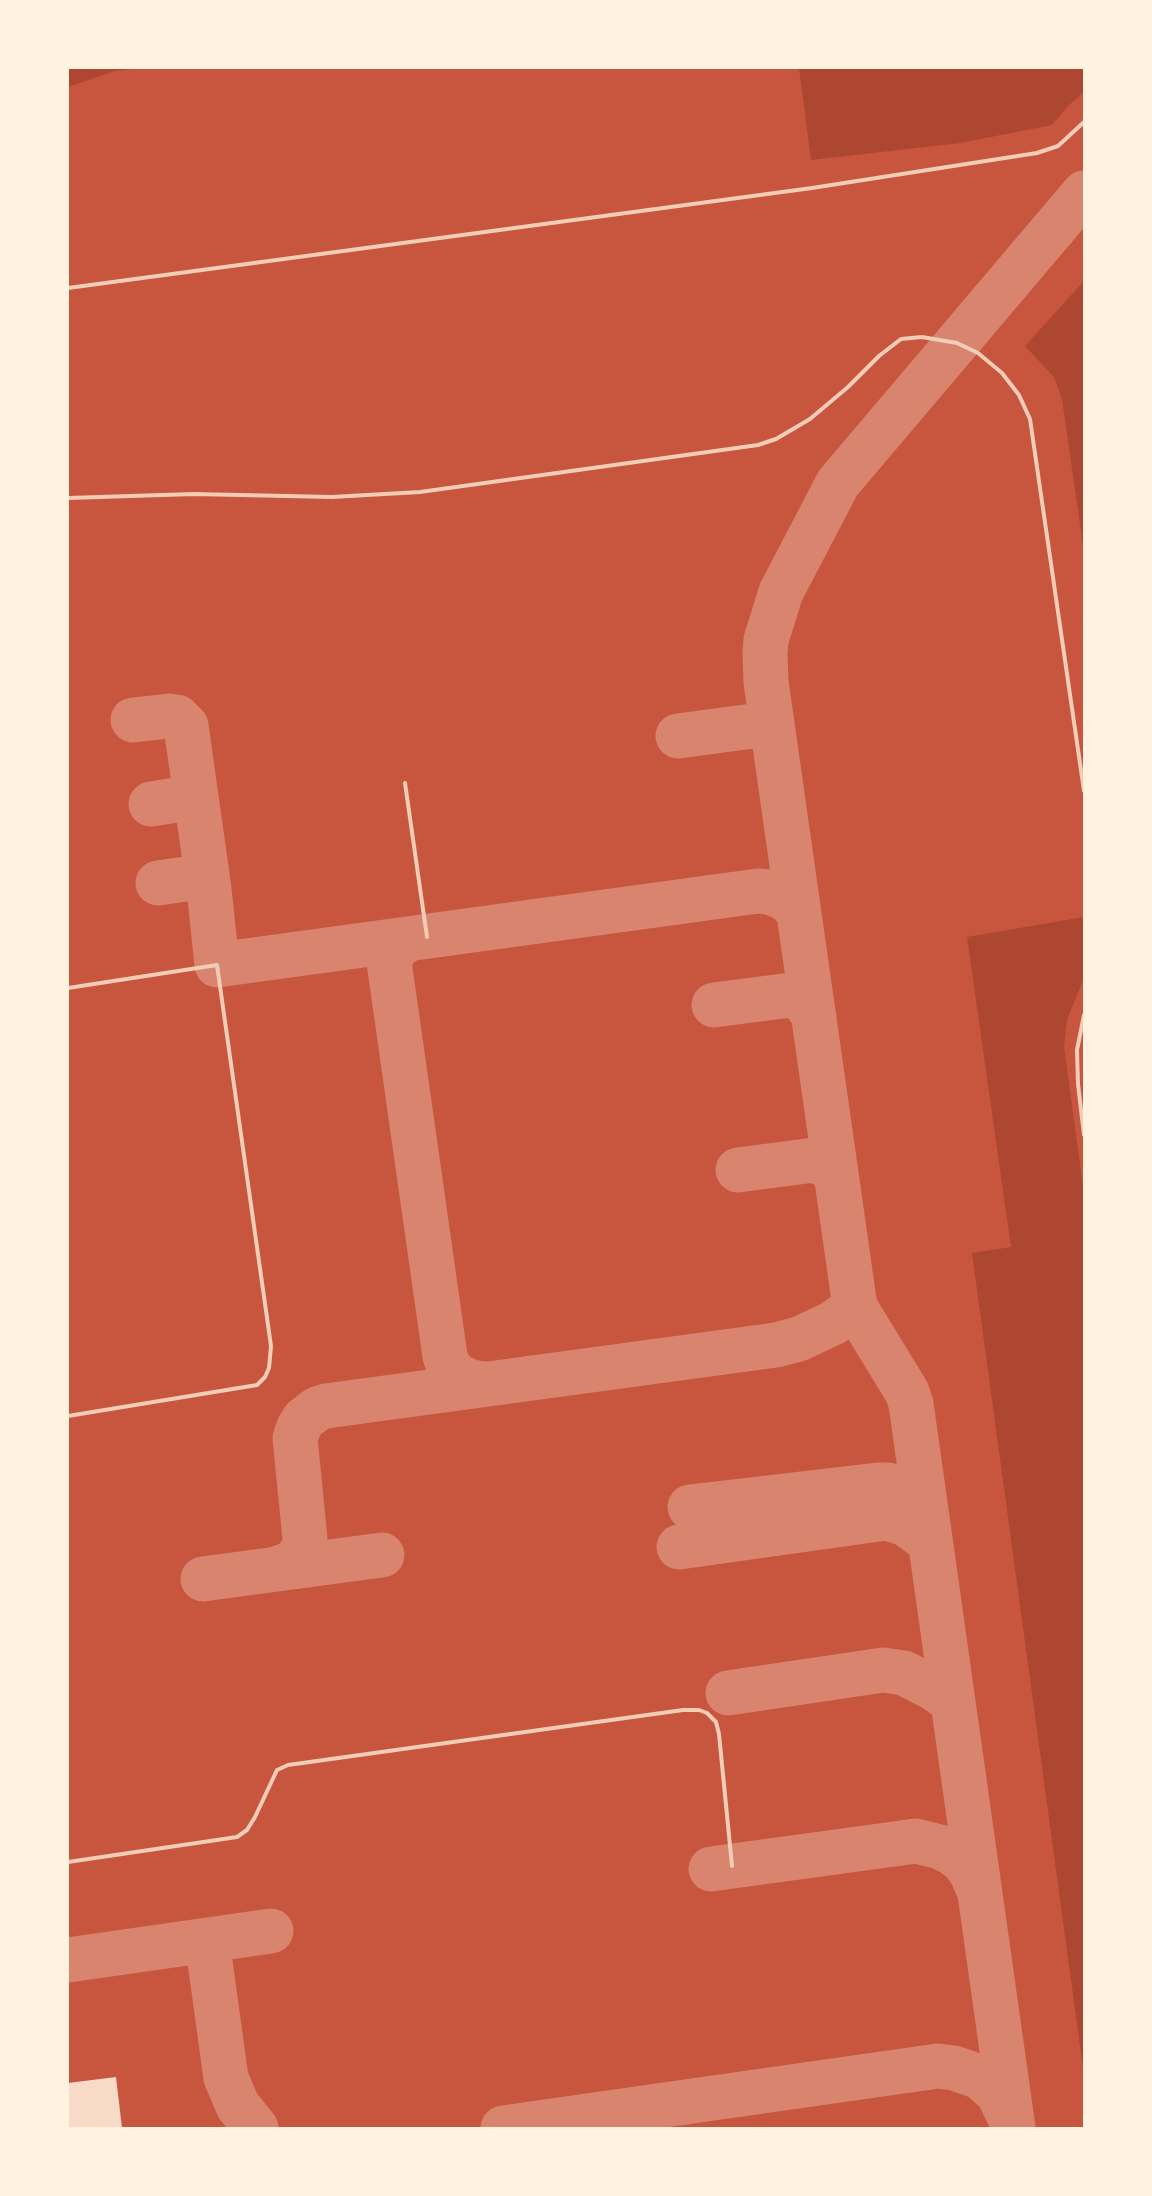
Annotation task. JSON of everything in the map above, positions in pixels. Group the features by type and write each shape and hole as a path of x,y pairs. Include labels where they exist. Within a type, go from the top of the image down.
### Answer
{"lane":[{"path":"68,288 800,189 1037,153 1058,146 1084,122"},
{"path":"68,498 194,494 333,497 420,492 758,445 777,439 810,419 829,405 879,356 902,339 922,337 957,343 978,353 1002,373 1019,396 1030,419 1084,791"},
{"path":"405,783 427,937"},
{"path":"68,988 217,965 271,1352 265,1377 257,1385 248,1388 68,1416"},
{"path":"1084,1015 1077,1050 1084,1135"},
{"path":"68,1862 237,1838 247,1830 255,1817 277,1770 288,1765 699,1710 707,1713 716,1722 719,1734 732,1866"}],"shaded area":[{"path":"68,68 139,68 115,71 68,87"},
{"path":"799,68 1084,68 1084,92 1052,125 960,143 811,160"},
{"path":"1084,281 1084,552 1062,399 1054,377 1025,346"},
{"path":"1084,917 1084,978 1067,1020 1064,1046 1084,1194 1084,2075 972,1253 1011,1247 967,937"}],"building":[{"path":"116,2077 122,2128 68,2128 68,2083"}],"taxiway":[{"path":"1013,2128 911,1404 907,1392 855,1307 766,682 765,653 766,640 781,592 838,483 1084,193"},
{"path":"133,720 169,716 177,717 186,726 209,889 217,965 758,891 780,896 790,902 799,913"},
{"path":"678,736 753,726 773,731"},
{"path":"151,804 177,800 192,805 198,814"},
{"path":"158,883 192,878 201,881 209,889"},
{"path":"408,940 397,946 389,962 445,1356 448,1365 457,1376 483,1384"},
{"path":"714,1005 791,995 804,1001 814,1016"},
{"path":"738,1170 814,1160 826,1165 836,1174"},
{"path":"203,1579 277,1569 292,1563 299,1556 305,1539 295,1438 304,1419 317,1409 776,1345 799,1339 833,1323 855,1307"},
{"path":"690,1507 888,1485 904,1490 925,1510"},
{"path":"679,1547 886,1518 906,1524 930,1542"},
{"path":"277,1569 382,1555"},
{"path":"728,1693 883,1670 904,1673 952,1701"},
{"path":"711,1869 916,1841 940,1847 963,1861 972,1874 979,1891"},
{"path":"68,1960 271,1931"},
{"path":"207,1940 226,2078 238,2106 256,2128"},
{"path":"503,2128 938,2066 954,2068 980,2077 998,2093 1011,2120"}]}
